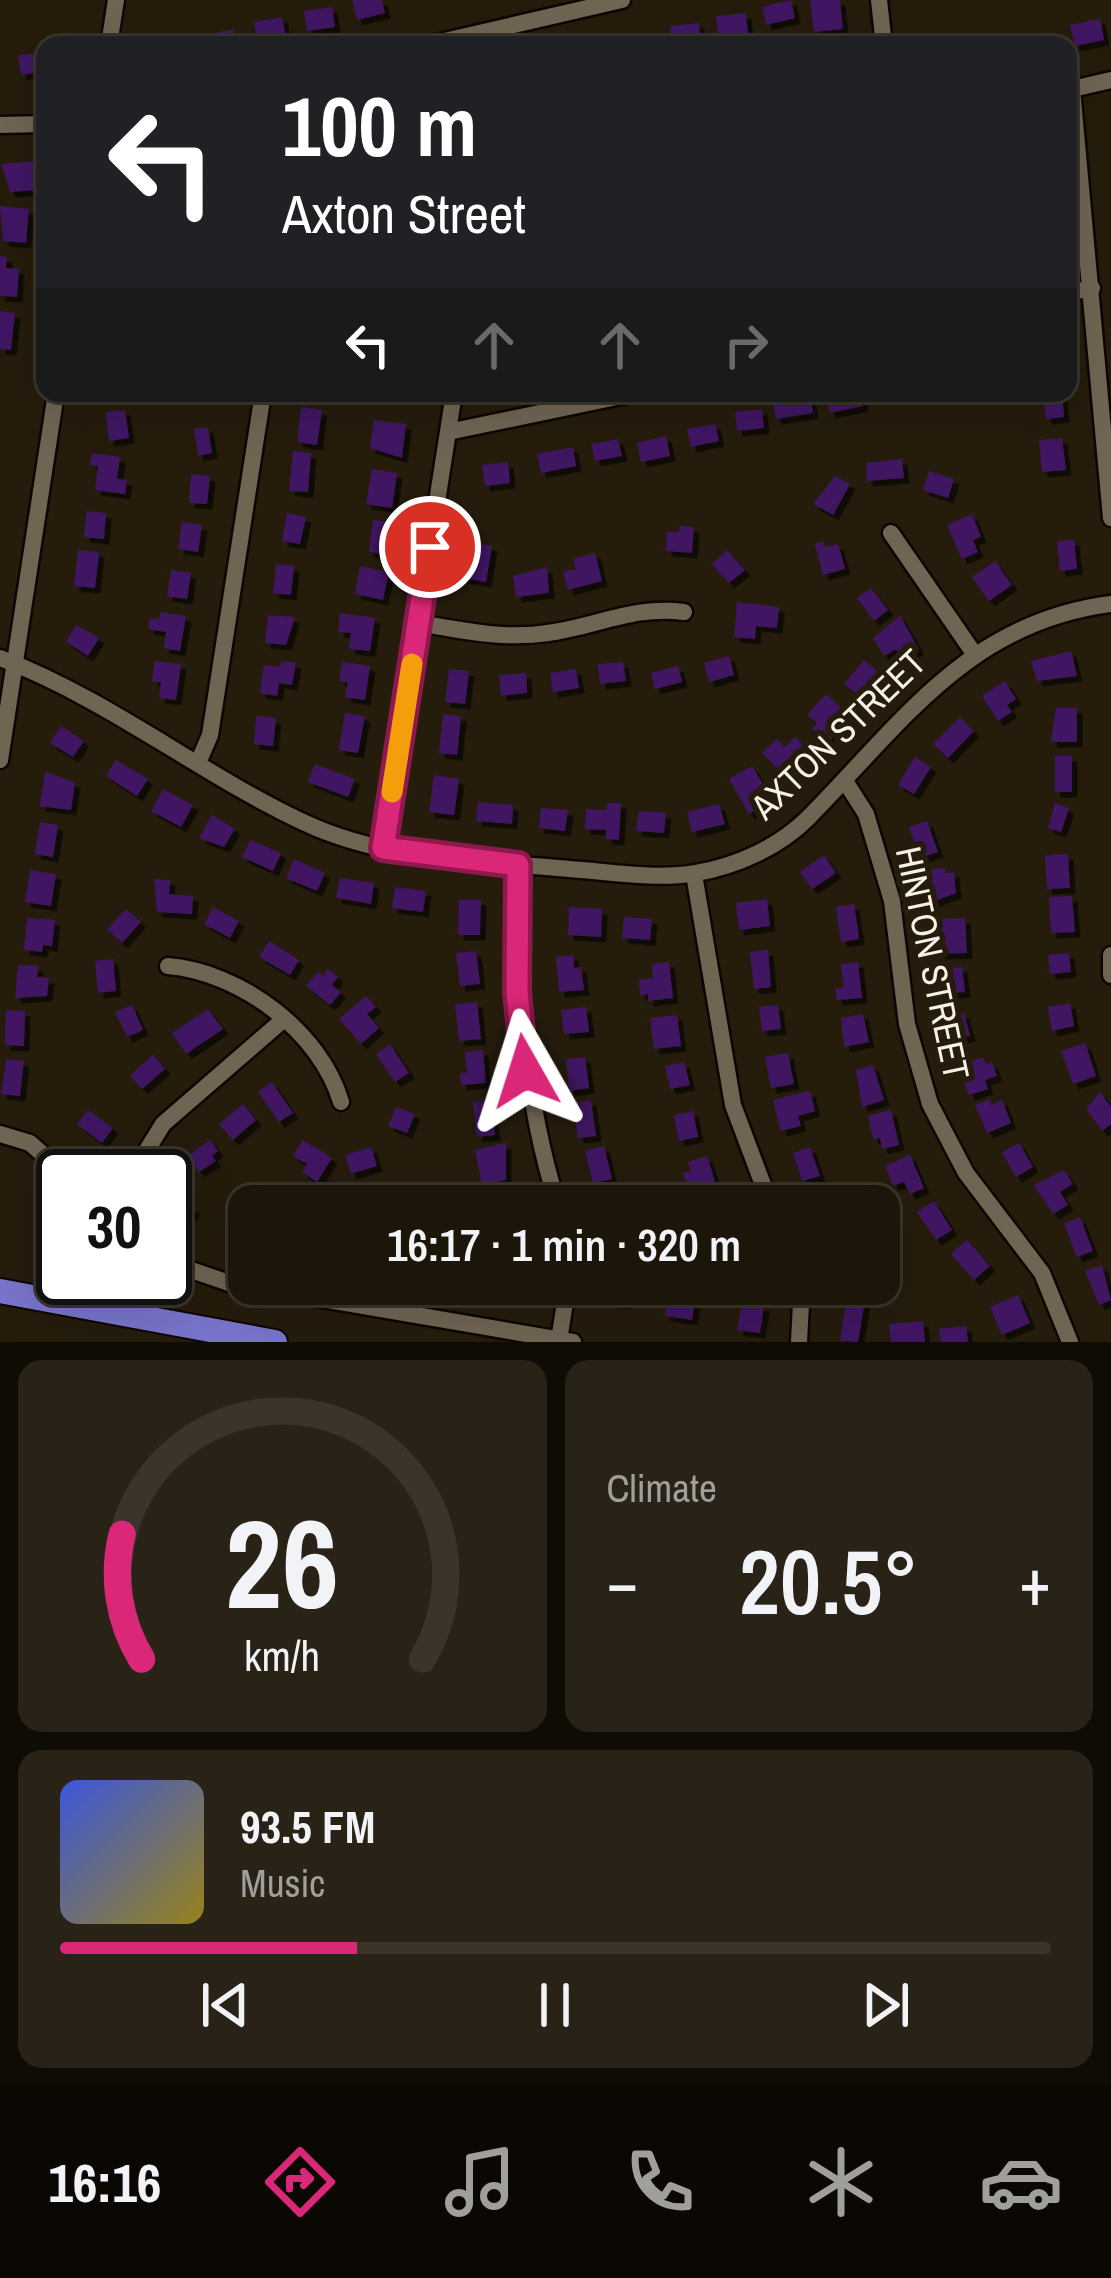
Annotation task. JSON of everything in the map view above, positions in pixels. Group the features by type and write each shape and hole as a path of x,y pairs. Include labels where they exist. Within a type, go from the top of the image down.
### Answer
{"highway":[{"path":"0,1291 275,1342"}],"street":[{"path":"110,36 116,0"},
{"path":"466,36 622,0"},
{"path":"879,0 883,36"},
{"path":"1077,88 1111,80"},
{"path":"0,125 36,124"},
{"path":"1077,153 1111,518"},
{"path":"1077,291 1092,288"},
{"path":"0,760 7,661 54,402"},
{"path":"198,763 214,712 262,402"},
{"path":"383,848 453,402"},
{"path":"448,432 592,402"},
{"path":"891,533 973,652"},
{"name":"AXTON STREET","path":"7,661 57,681 302,821 383,848 518,865 694,874 769,847 802,824 973,652 1059,613 1111,604"},
{"path":"418,623 514,636 574,629 648,609 684,612"},
{"name":"HINTON STREET","path":"844,781 866,814 892,901 907,1024 930,1103 966,1173 1042,1273 1070,1342"},
{"path":"518,865 517,992 525,1071 553,1185"},
{"path":"694,874 733,1105 763,1185"},
{"path":"1111,955 1111,975"},
{"path":"168,966 214,975 283,1020 328,1066 341,1102"},
{"path":"148,1149 163,1124 283,1020"},
{"path":"0,1134 37,1149"},
{"path":"192,1270 229,1282 566,1341 567,1305"},
{"path":"799,1342 801,1305"}],"building":[{"path":"352,0 382,0 385,13 357,20"},
{"path":"791,0 795,18 766,25 762,7"},
{"path":"810,0 840,0 843,29 814,32"},
{"path":"332,7 335,27 307,31 304,11"},
{"path":"746,13 748,34 718,36 716,16"},
{"path":"282,17 286,36 257,36 254,22"},
{"path":"1100,19 1104,40 1077,46 1070,25"},
{"path":"699,23 700,36 671,36 670,26"},
{"path":"233,29 235,36 205,36"},
{"path":"36,54 36,73 21,75 18,55"},
{"path":"35,161 36,190 10,192 1,164"},
{"path":"0,206 29,209 26,243 3,241"},
{"path":"0,256 7,257 6,268 19,269 17,297 0,296"},
{"path":"0,311 15,313 11,350 0,349"},
{"path":"773,402 811,402 813,413 776,419"},
{"path":"827,402 862,402 863,406 830,413"},
{"path":"1044,402 1063,402 1064,417 1046,419"},
{"path":"301,407 322,410 317,445 297,442"},
{"path":"762,409 764,428 737,431 735,412"},
{"path":"125,410 129,438 109,441 106,412"},
{"path":"374,420 406,424 402,458 370,448"},
{"path":"715,424 719,441 691,447 687,429"},
{"path":"208,427 212,453 198,456 194,429"},
{"path":"666,436 670,456 641,462 637,443"},
{"path":"1062,438 1066,470 1042,472 1039,440"},
{"path":"618,439 622,456 595,461 591,444"},
{"path":"573,447 576,466 541,473 537,454"},
{"path":"293,451 311,453 308,492 289,491"},
{"path":"92,453 120,457 117,479 127,480 125,494 95,490 98,466 90,465"},
{"path":"902,459 904,478 867,481 866,463"},
{"path":"508,462 510,483 485,486 482,465"},
{"path":"372,469 397,473 392,508 366,504"},
{"path":"929,471 954,479 948,498 923,490"},
{"path":"191,474 210,476 207,504 189,503"},
{"path":"835,476 850,484 833,515 813,504"},
{"path":"87,511 106,513 104,539 84,537"},
{"path":"287,513 306,517 300,544 282,541"},
{"path":"972,514 981,537 973,540 978,552 962,559 947,525"},
{"path":"373,520 395,523 391,555 369,552"},
{"path":"182,522 202,525 198,552 178,549"},
{"path":"679,526 694,527 692,553 666,551 667,532 679,532"},
{"path":"1074,540 1077,569 1060,571 1057,541"},
{"path":"823,541 825,547 838,544 845,569 823,575 815,544"},
{"path":"468,542 492,546 486,582 463,578"},
{"path":"78,550 99,552 95,588 74,586"},
{"path":"727,550 745,570 729,583 712,564"},
{"path":"595,553 602,581 568,590 563,572 576,569 573,559"},
{"path":"995,561 1012,585 989,601 972,577"},
{"path":"276,564 294,566 291,595 273,593"},
{"path":"360,566 389,572 383,600 355,594"},
{"path":"547,567 549,593 516,597 513,576"},
{"path":"171,570 191,573 187,599 167,596"},
{"path":"871,588 888,610 874,621 857,598"},
{"path":"737,602 779,607 777,628 756,626 755,639 734,637"},
{"path":"160,612 186,616 180,651 164,648 166,632 148,629 150,618 159,620"},
{"path":"340,613 375,618 370,651 349,649 351,633 338,632"},
{"path":"268,615 295,617 286,645 265,643"},
{"path":"900,616 919,649 902,659 896,649 884,656 873,638"},
{"path":"76,625 99,638 88,656 66,642"},
{"path":"1071,651 1077,676 1037,681 1031,661"},
{"path":"729,656 734,675 709,682 704,663"},
{"path":"864,660 884,677 865,701 844,684"},
{"path":"155,661 181,664 176,700 159,698 161,682 152,681"},
{"path":"281,661 296,663 292,685 279,683 277,696 260,693 264,665 280,667"},
{"path":"342,662 370,666 365,700 345,697 348,682 339,681"},
{"path":"623,662 626,681 600,684 598,664"},
{"path":"678,666 682,682 655,689 651,673"},
{"path":"449,669 469,671 465,704 445,702"},
{"path":"576,669 579,688 553,692 550,673"},
{"path":"526,673 527,693 501,696 499,675"},
{"path":"1005,681 1016,699 1007,705 1012,712 998,721 982,696"},
{"path":"826,694 851,716 828,743 812,729 817,723 807,715"},
{"path":"1056,708 1077,708 1077,742 1051,742"},
{"path":"345,713 365,716 358,753 339,750"},
{"path":"443,714 461,716 457,755 439,753"},
{"path":"256,716 276,718 273,746 254,744"},
{"path":"960,717 974,731 948,758 933,744"},
{"path":"61,726 84,741 73,757 50,743"},
{"path":"795,737 812,754 788,779 762,753 777,739 785,747"},
{"path":"1055,756 1072,756 1072,792 1055,792"},
{"path":"915,757 931,767 914,794 898,785"},
{"path":"116,760 148,779 137,796 106,776"},
{"path":"315,764 355,779 348,797 308,782"},
{"path":"752,766 773,800 749,814 729,779"},
{"path":"45,771 75,783 71,810 40,806"},
{"path":"434,775 459,779 454,815 429,812"},
{"path":"163,789 193,805 181,827 151,811"},
{"path":"478,802 513,805 512,824 476,821"},
{"path":"607,803 621,803 619,840 606,839 606,830 585,829 586,809 607,810"},
{"path":"1055,803 1069,808 1061,832 1048,828"},
{"path":"719,804 725,824 692,832 687,812"},
{"path":"541,808 568,810 565,831 539,828"},
{"path":"639,811 666,813 664,833 636,831"},
{"path":"212,815 235,829 224,847 199,838"},
{"path":"927,821 938,852 920,858 909,827"},
{"path":"40,822 58,825 53,857 35,854"},
{"path":"250,840 281,853 273,871 242,857"},
{"path":"1068,854 1070,888 1047,889 1045,855"},
{"path":"824,855 836,873 812,889 800,872"},
{"path":"294,859 325,873 317,891 286,878"},
{"path":"945,868 945,873 954,872 956,893 930,903 926,870"},
{"path":"30,870 56,874 51,906 25,902"},
{"path":"340,878 374,883 371,904 336,898"},
{"path":"154,879 170,880 169,894 193,896 192,914 157,912"},
{"path":"395,887 426,891 423,912 392,908"},
{"path":"1072,896 1075,932 1051,933 1049,897"},
{"path":"767,899 770,926 739,930 736,903"},
{"path":"459,900 481,900 480,935 458,935"},
{"path":"854,904 859,939 841,942 836,907"},
{"path":"213,907 239,921 230,938 204,924"},
{"path":"569,907 602,909 601,937 568,935"},
{"path":"126,909 141,922 122,943 107,929"},
{"path":"624,917 652,919 650,940 622,938"},
{"path":"27,918 55,920 52,946 43,945 42,952 24,950"},
{"path":"965,918 967,953 939,954 937,919"},
{"path":"269,941 299,960 290,975 259,957"},
{"path":"768,950 771,987 754,989 750,952"},
{"path":"476,951 480,984 460,986 456,953"},
{"path":"1069,953 1071,972 1050,974 1048,955"},
{"path":"573,955 574,968 581,967 584,990 559,992 556,957"},
{"path":"113,959 116,991 98,993 95,961"},
{"path":"669,962 673,998 648,1001 648,994 640,995 639,980 653,978 652,964"},
{"path":"858,962 862,998 837,1000 835,989 844,988 841,964"},
{"path":"18,965 38,966 37,977 49,978 47,996 15,998"},
{"path":"962,967 965,992 945,994 942,969"},
{"path":"328,969 338,977 332,985 341,992 330,1005 306,986 318,972 323,976"},
{"path":"366,996 376,1007 367,1014 379,1028 361,1044 339,1019"},
{"path":"477,1002 481,1039 459,1041 455,1004"},
{"path":"1070,1003 1074,1026 1052,1031 1048,1007"},
{"path":"132,1005 143,1030 127,1037 115,1012"},
{"path":"778,1005 781,1029 762,1031 759,1007"},
{"path":"586,1007 589,1032 564,1034 561,1010"},
{"path":"208,1009 223,1029 186,1054 172,1033"},
{"path":"6,1010 25,1011 24,1046 5,1045"},
{"path":"964,1013 970,1036 950,1041 945,1018"},
{"path":"863,1014 869,1042 844,1047 841,1018"},
{"path":"677,1015 681,1046 654,1049 650,1018"},
{"path":"1085,1043 1096,1076 1073,1084 1061,1051"},
{"path":"390,1044 409,1073 395,1082 376,1054"},
{"path":"483,1050 486,1083 461,1085 460,1073 467,1073 465,1052"},
{"path":"788,1053 794,1084 771,1088 765,1057"},
{"path":"153,1055 165,1069 142,1089 130,1075"},
{"path":"585,1057 589,1088 569,1091 566,1059"},
{"path":"983,1057 986,1064 992,1062 997,1076 985,1080 988,1089 969,1095 958,1065"},
{"path":"6,1059 24,1061 20,1096 1,1094"},
{"path":"684,1062 690,1085 670,1089 665,1066"},
{"path":"873,1065 884,1100 862,1107 856,1070"},
{"path":"272,1082 293,1113 279,1122 258,1092"},
{"path":"810,1091 815,1111 798,1116 801,1126 781,1131 773,1100"},
{"path":"1100,1092 1111,1107 1111,1124 1102,1131 1086,1109"},
{"path":"989,1099 991,1105 1002,1100 1011,1123 987,1133 975,1105"},
{"path":"491,1100 495,1135 477,1137 473,1102"},
{"path":"591,1100 596,1136 578,1138 573,1103"},
{"path":"243,1104 256,1120 233,1140 219,1124"},
{"path":"396,1107 415,1114 407,1133 388,1126"},
{"path":"88,1110 113,1128 102,1143 77,1124"},
{"path":"891,1110 899,1145 882,1149 880,1138 873,1139 868,1116"},
{"path":"693,1111 698,1137 679,1141 674,1115"},
{"path":"210,1140 218,1151 212,1156 216,1161 199,1172 192,1153"},
{"path":"303,1140 332,1158 317,1182 302,1172 307,1164 293,1156"},
{"path":"506,1143 506,1180 482,1185 475,1150"},
{"path":"1019,1143 1033,1167 1016,1177 1002,1152"},
{"path":"604,1146 612,1179 593,1183 585,1151"},
{"path":"371,1147 377,1166 351,1174 345,1155"},
{"path":"810,1147 820,1176 802,1181 793,1153"},
{"path":"910,1155 924,1188 910,1194 904,1182 893,1185 885,1166"},
{"path":"707,1156 715,1181 687,1185 683,1173 691,1171 688,1162"},
{"path":"1064,1170 1073,1184 1060,1192 1068,1205 1053,1214 1034,1185"},
{"path":"934,1201 952,1230 936,1240 917,1212"},
{"path":"1080,1217 1093,1251 1077,1257 1064,1224"},
{"path":"967,1240 990,1266 974,1280 951,1254"},
{"path":"1102,1265 1111,1300 1099,1305 1085,1271"},
{"path":"1018,1295 1030,1323 1002,1335 990,1307"},
{"path":"666,1305 695,1305 692,1320 665,1316"},
{"path":"741,1305 764,1306 760,1333 737,1330"},
{"path":"846,1305 864,1305 858,1342 840,1341"},
{"path":"923,1321 925,1342 891,1342 889,1324"},
{"path":"966,1326 968,1342 941,1342 939,1329"}],"slow traffic":[{"path":"392,792 412,664"}],"route":[{"path":"430,547 383,848 518,865 517,992 525,1071"}]}
